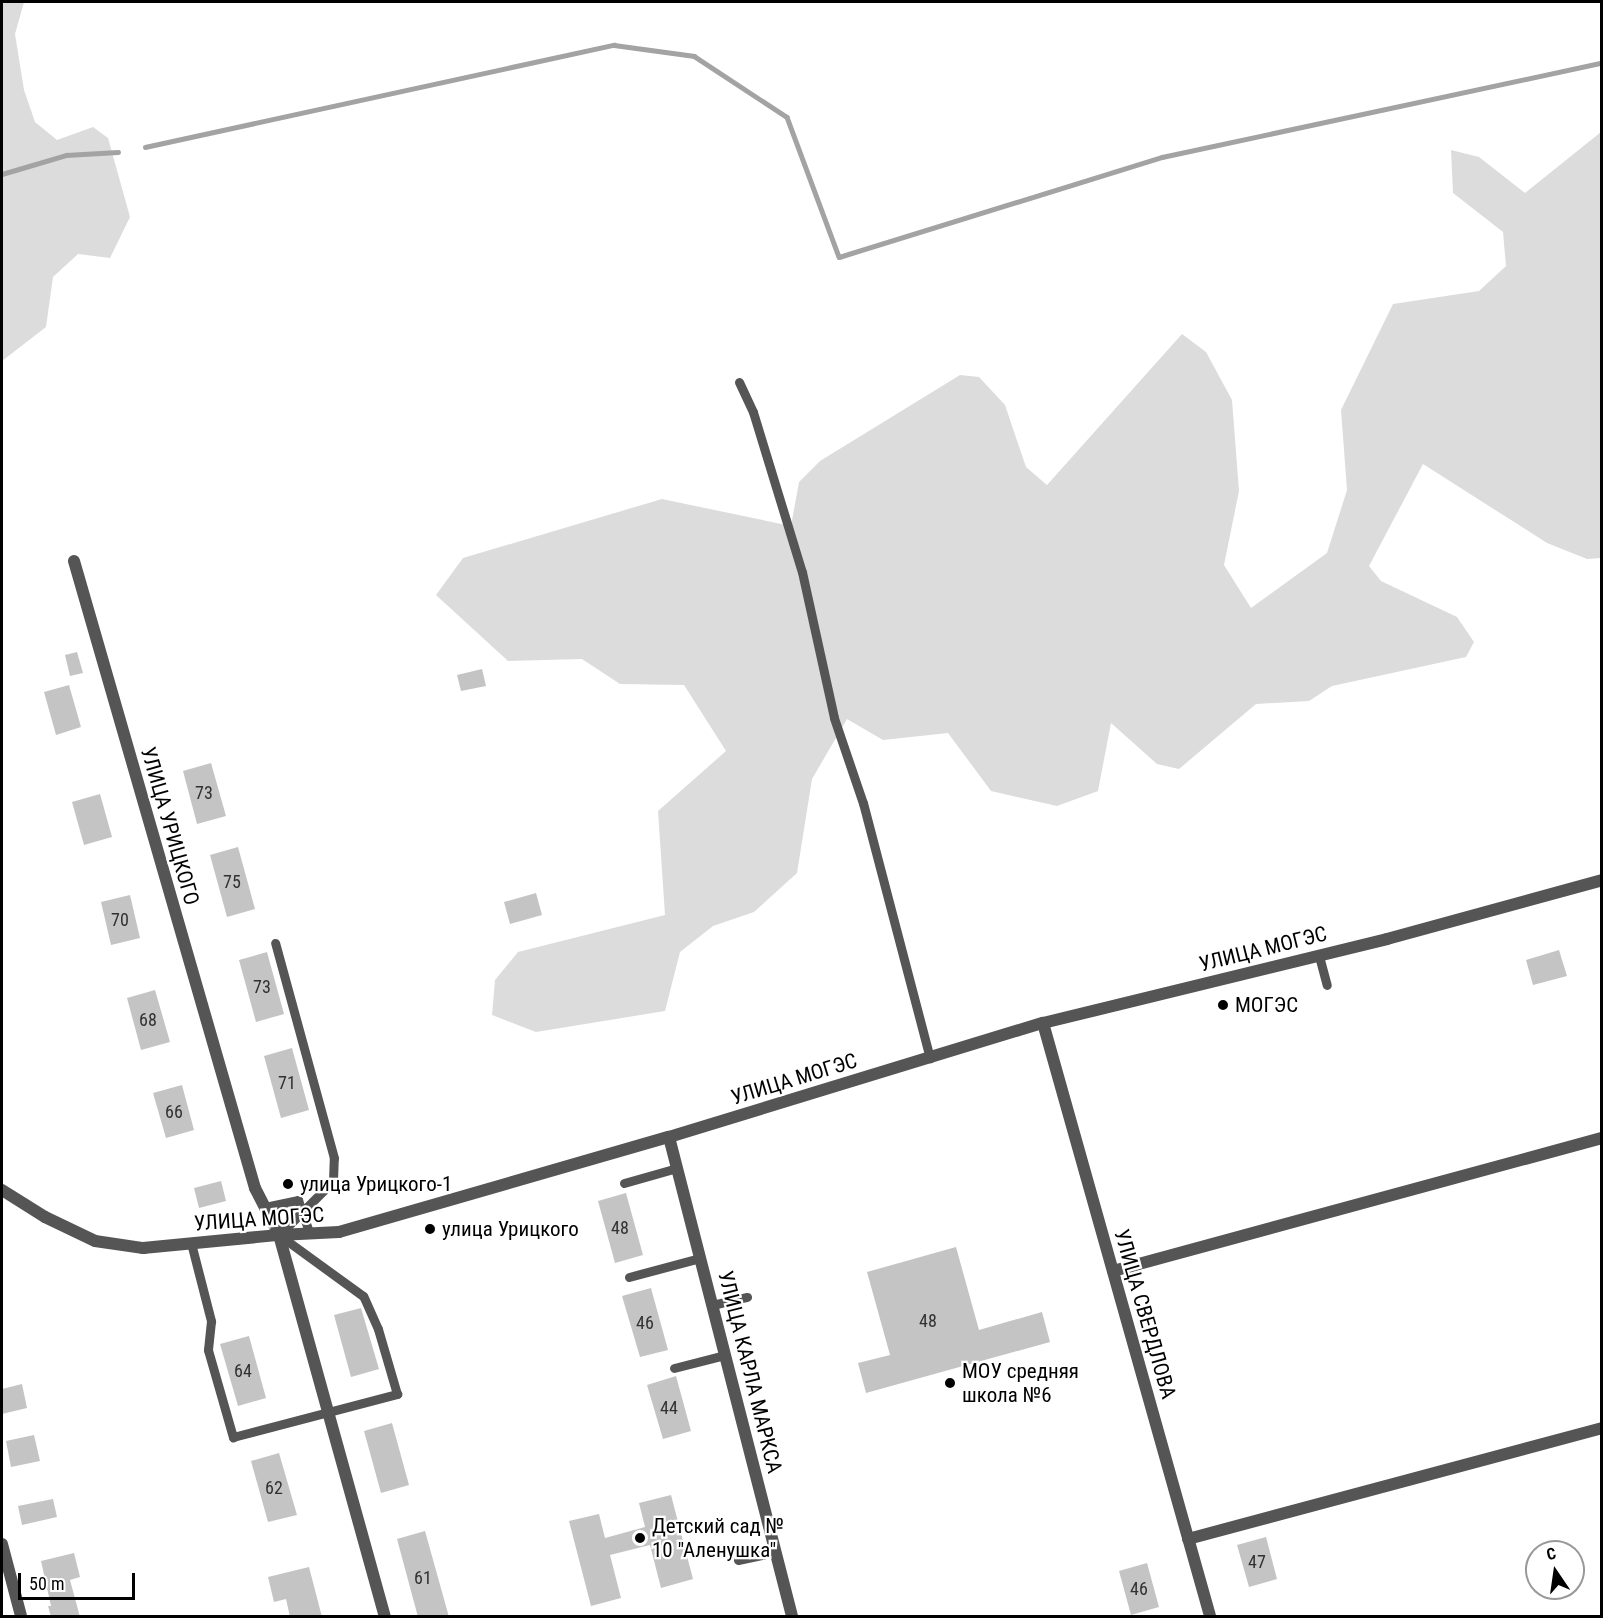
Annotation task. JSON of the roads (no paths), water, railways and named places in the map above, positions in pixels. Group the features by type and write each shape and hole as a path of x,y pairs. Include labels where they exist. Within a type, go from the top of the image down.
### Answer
{"street":[{"name":"УЛИЦА УРИЦКОГО","path":"74,561 252,1177 279,1235 385,1617"},
{"name":"УЛИЦА МОГЭС","path":"2,1190 45,1217 95,1241 143,1248 279,1235 339,1232 669,1137 1043,1023 1319,956 1602,880"},
{"name":"УЛИЦА СВЕРДЛОВА","path":"1043,1023 1210,1617"},
{"name":"УЛИЦА КАРЛА МАРКСА","path":"669,1137 792,1617"},
{"path":"1113,1271 1602,1138"},
{"path":"1188,1539 1602,1428"},
{"path":"2,1544 21,1617"}],"lane":[{"path":"739,382 753,412 802,572 834,718 863,803 930,1059"},
{"path":"191,1243 212,1321 208,1350 233,1437 397,1394 378,1329 363,1296 279,1235 333,1181 334,1158 275,943"},
{"path":"1319,956 1327,984"},
{"path":"624,1183 677,1168"},
{"path":"265,1207 298,1200 310,1234"},
{"path":"629,1277 700,1258"},
{"path":"712,1305 747,1297"},
{"path":"674,1368 725,1355"},
{"path":"738,1560 776,1552"}],"waterway":[{"path":"145,147 614,45 694,56 787,117 839,257 1162,157 1602,63"},
{"path":"2,174 66,155 118,152"}],"place":[{"name":"МОГЭС","path":"1223,1005"},
{"name":"улица Урицкого-1","path":"288,1184"},
{"name":"улица Урицкого","path":"430,1229"},
{"name":"МОУ средняя школа №6","path":"950,1383"},
{"name":"Детский сад № 10 \"Аленушка\"","path":"640,1538"}]}
